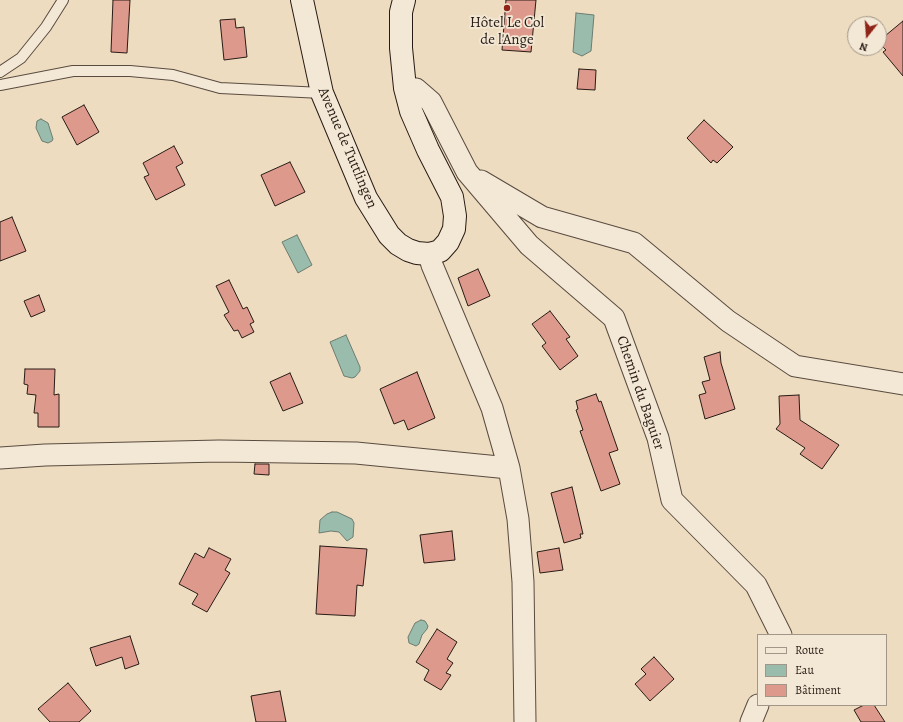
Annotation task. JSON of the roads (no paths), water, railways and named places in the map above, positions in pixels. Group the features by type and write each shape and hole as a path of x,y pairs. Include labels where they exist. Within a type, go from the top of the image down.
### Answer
{"main road":[{"name":"Avenue de Tuttlingen","path":"302,0 322,93 366,198 380,222 398,244 417,253 429,254"},
{"path":"404,0 401,12 401,48 405,88 412,111 428,150 452,197 454,216 454,229 448,242 440,250 429,254"}],"street":[{"name":"Chemin du Baguier","path":"405,88 416,89 431,102 467,172 529,245 614,318 658,438 672,500 756,585 780,634"},
{"path":"467,172 542,217 634,243 728,321 795,366 903,384"},
{"path":"429,254 435,272 492,408 509,468 518,520 523,582 525,722"},
{"path":"0,458 44,455 211,451 356,453 509,468"},
{"path":"751,722 758,706"}],"lane":[{"path":"0,72 21,58 46,27 63,0"},
{"path":"0,84 73,71 130,71 173,76 220,88 322,93"}],"water":[{"path":"576,13 594,15 591,51 582,56 573,52"},
{"path":"41,119 48,123 53,139 48,143 42,141 36,128 37,121"},
{"path":"297,235 312,265 298,273 282,242"},
{"path":"346,335 360,367 360,371 355,377 352,378 344,376 330,342"},
{"path":"332,512 337,512 352,519 354,523 353,537 347,541 339,532 331,531 319,533 320,520"},
{"path":"421,620 425,621 428,626 422,635 419,644 416,646 409,643 408,637 415,623"}],"place":[{"name":"Hôtel Le Col de l'Ange","path":"507,8"}]}
